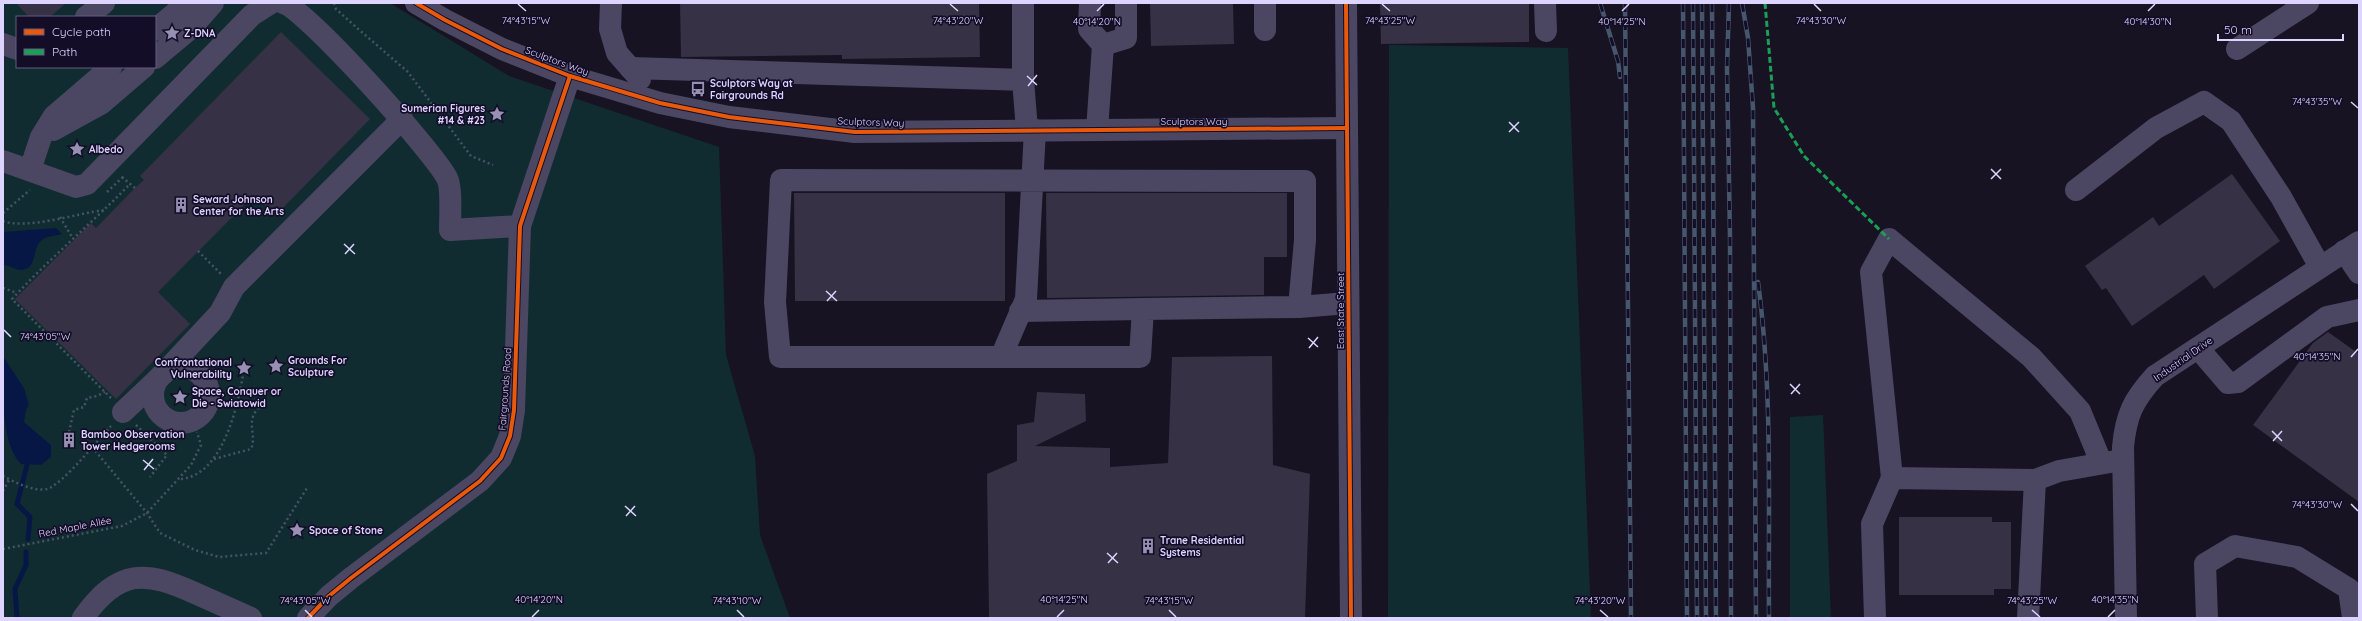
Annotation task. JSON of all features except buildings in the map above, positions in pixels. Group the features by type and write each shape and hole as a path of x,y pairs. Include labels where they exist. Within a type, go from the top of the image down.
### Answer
{"street":[{"path":"87,16 104,3"},
{"path":"156,29 187,3"},
{"path":"156,57 192,27 213,3"},
{"path":"3,161 32,177 76,187 87,184 252,15 271,3"},
{"path":"283,3 304,17 402,119 448,179 450,230 520,226"},
{"path":"611,3 610,29 617,53 660,103"},
{"path":"1001,357 1026,299 1032,179 1031,130 1023,80 1023,3"},
{"path":"1090,3 1089,29 1103,45 1097,130"},
{"path":"1103,45 1126,38 1126,3"},
{"path":"1265,3 1265,30"},
{"name":"East State Street","path":"1346,3 1351,618"},
{"path":"1545,3 1546,30"},
{"path":"2237,49 2308,3"},
{"name":"Sculptors Way","path":"428,6 502,49 570,76 660,103 729,117 855,132 1347,128"},
{"path":"3,44 16,48"},
{"path":"32,177 41,137 54,116 110,68"},
{"path":"41,137 102,102 143,68"},
{"path":"630,68 1023,80"},
{"name":"Fairgrounds Road","path":"308,618 329,596 351,578 480,481 501,458 510,436 514,410 520,226 570,76"},
{"path":"2076,190 2156,128 2204,102 2231,121 2281,197 2320,267"},
{"path":"123,412 163,380 220,313 234,287 402,119"},
{"path":"1143,309 1140,356 780,357 775,302 781,180 1032,179 1304,181 1305,240 1299,307"},
{"path":"1876,618 1872,524 1892,478 1870,272 1889,239 2030,357 2080,411 2101,462"},
{"path":"2352,246 2359,273"},
{"name":"Industrial Drive","path":"2126,618 2123,460 2125,427 2130,410 2139,393 2155,376 2352,246"},
{"path":"1020,311 1299,307 1348,303"},
{"path":"2198,348 2228,383 2238,382 2327,316 2359,310"},
{"path":"1892,478 2035,480 2059,472 2101,462 2123,460"},
{"path":"2028,618 2035,480"},
{"path":"2207,618 2205,564 2235,546 2297,557 2349,588 2353,618"},
{"path":"83,618 95,601 112,586 131,578 150,577 170,581 251,618"}],"path":[{"path":"334,3 336,9 408,72 471,156 493,165"},
{"path":"3,213 24,197 32,177"},
{"path":"135,188 130,184 106,210 72,237 12,299 167,455 150,477"},
{"path":"3,221 11,224 36,224 60,217 106,210"},
{"path":"60,217 72,237"},
{"path":"198,251 226,278"},
{"path":"3,288 17,293"},
{"path":"180,480 196,475 214,459 228,429 239,394 243,375"},
{"path":"69,432 73,412 77,408 82,408 87,398 97,396 105,392"},
{"path":"214,459 251,449 253,442 250,431 254,414 264,404"},
{"path":"3,476 9,480 38,489 48,488 72,469 123,412"},
{"path":"180,480 199,451 201,443 197,432"},
{"path":"92,447 147,513 160,533 195,550 219,557 266,552 307,488"},
{"path":"3,491 9,480"}],"green space":[{"name":"Grounds For Sculpture","path":"3,3 390,3 509,76 719,147 726,355 755,456 760,535 790,618 3,618"},
{"path":"1389,45 1568,48 1591,618 1388,618"},
{"path":"1823,415 1831,618 1790,618 1790,417"}],"water":[{"path":"56,228 62,234 43,239 36,248 30,266 26,269 19,270 3,265 3,232"},
{"path":"3,356 24,388 29,405 26,410 24,422 51,445 51,457 41,465 21,464 14,455 9,443 4,414"}],"waterway":[{"path":"27,465 17,504 30,517 28,539"},
{"path":"17,618 15,589 26,565 26,552"}],"railway":[{"path":"1600,3 1618,61 1620,77"},
{"path":"1625,3 1631,618"},
{"path":"1683,3 1687,618"},
{"path":"1693,3 1697,618"},
{"path":"1702,3 1706,618"},
{"path":"1712,3 1716,618"},
{"path":"1729,3 1727,68 1730,237 1731,618"},
{"path":"1742,3 1748,38 1753,108 1756,618"},
{"path":"1758,282 1763,324 1768,408 1769,618"}],"marked path":[{"path":"1765,3 1774,108 1804,156 1889,239"}],"cycle path":[{"path":"416,3 445,20 502,49 570,76 660,103 729,117 855,132 1347,128"},
{"path":"1346,3 1351,618"},
{"path":"308,618 329,596 351,578 480,481 501,458 510,436 514,410 520,226 570,76"}],"place":[{"name":"Z-DNA","path":"172,33"},
{"name":"Sculptors Way at Fairgrounds Rd","path":"698,89"},
{"name":"Sumerian Figures #14 & #23","path":"497,114"},
{"name":"Albedo","path":"77,149"},
{"name":"Seward Johnson Center for the Arts","path":"181,205"},
{"name":"Grounds For Sculpture","path":"276,366"},
{"name":"Confrontational Vulnerability","path":"244,368"},
{"name":"Space, Conquer or Die - Swiatowid","path":"180,397"},
{"name":"Bamboo Observation Tower Hedgerooms","path":"69,440"},
{"name":"Space of Stone","path":"297,530"},
{"name":"Trane Residential Systems","path":"1148,546"}]}
